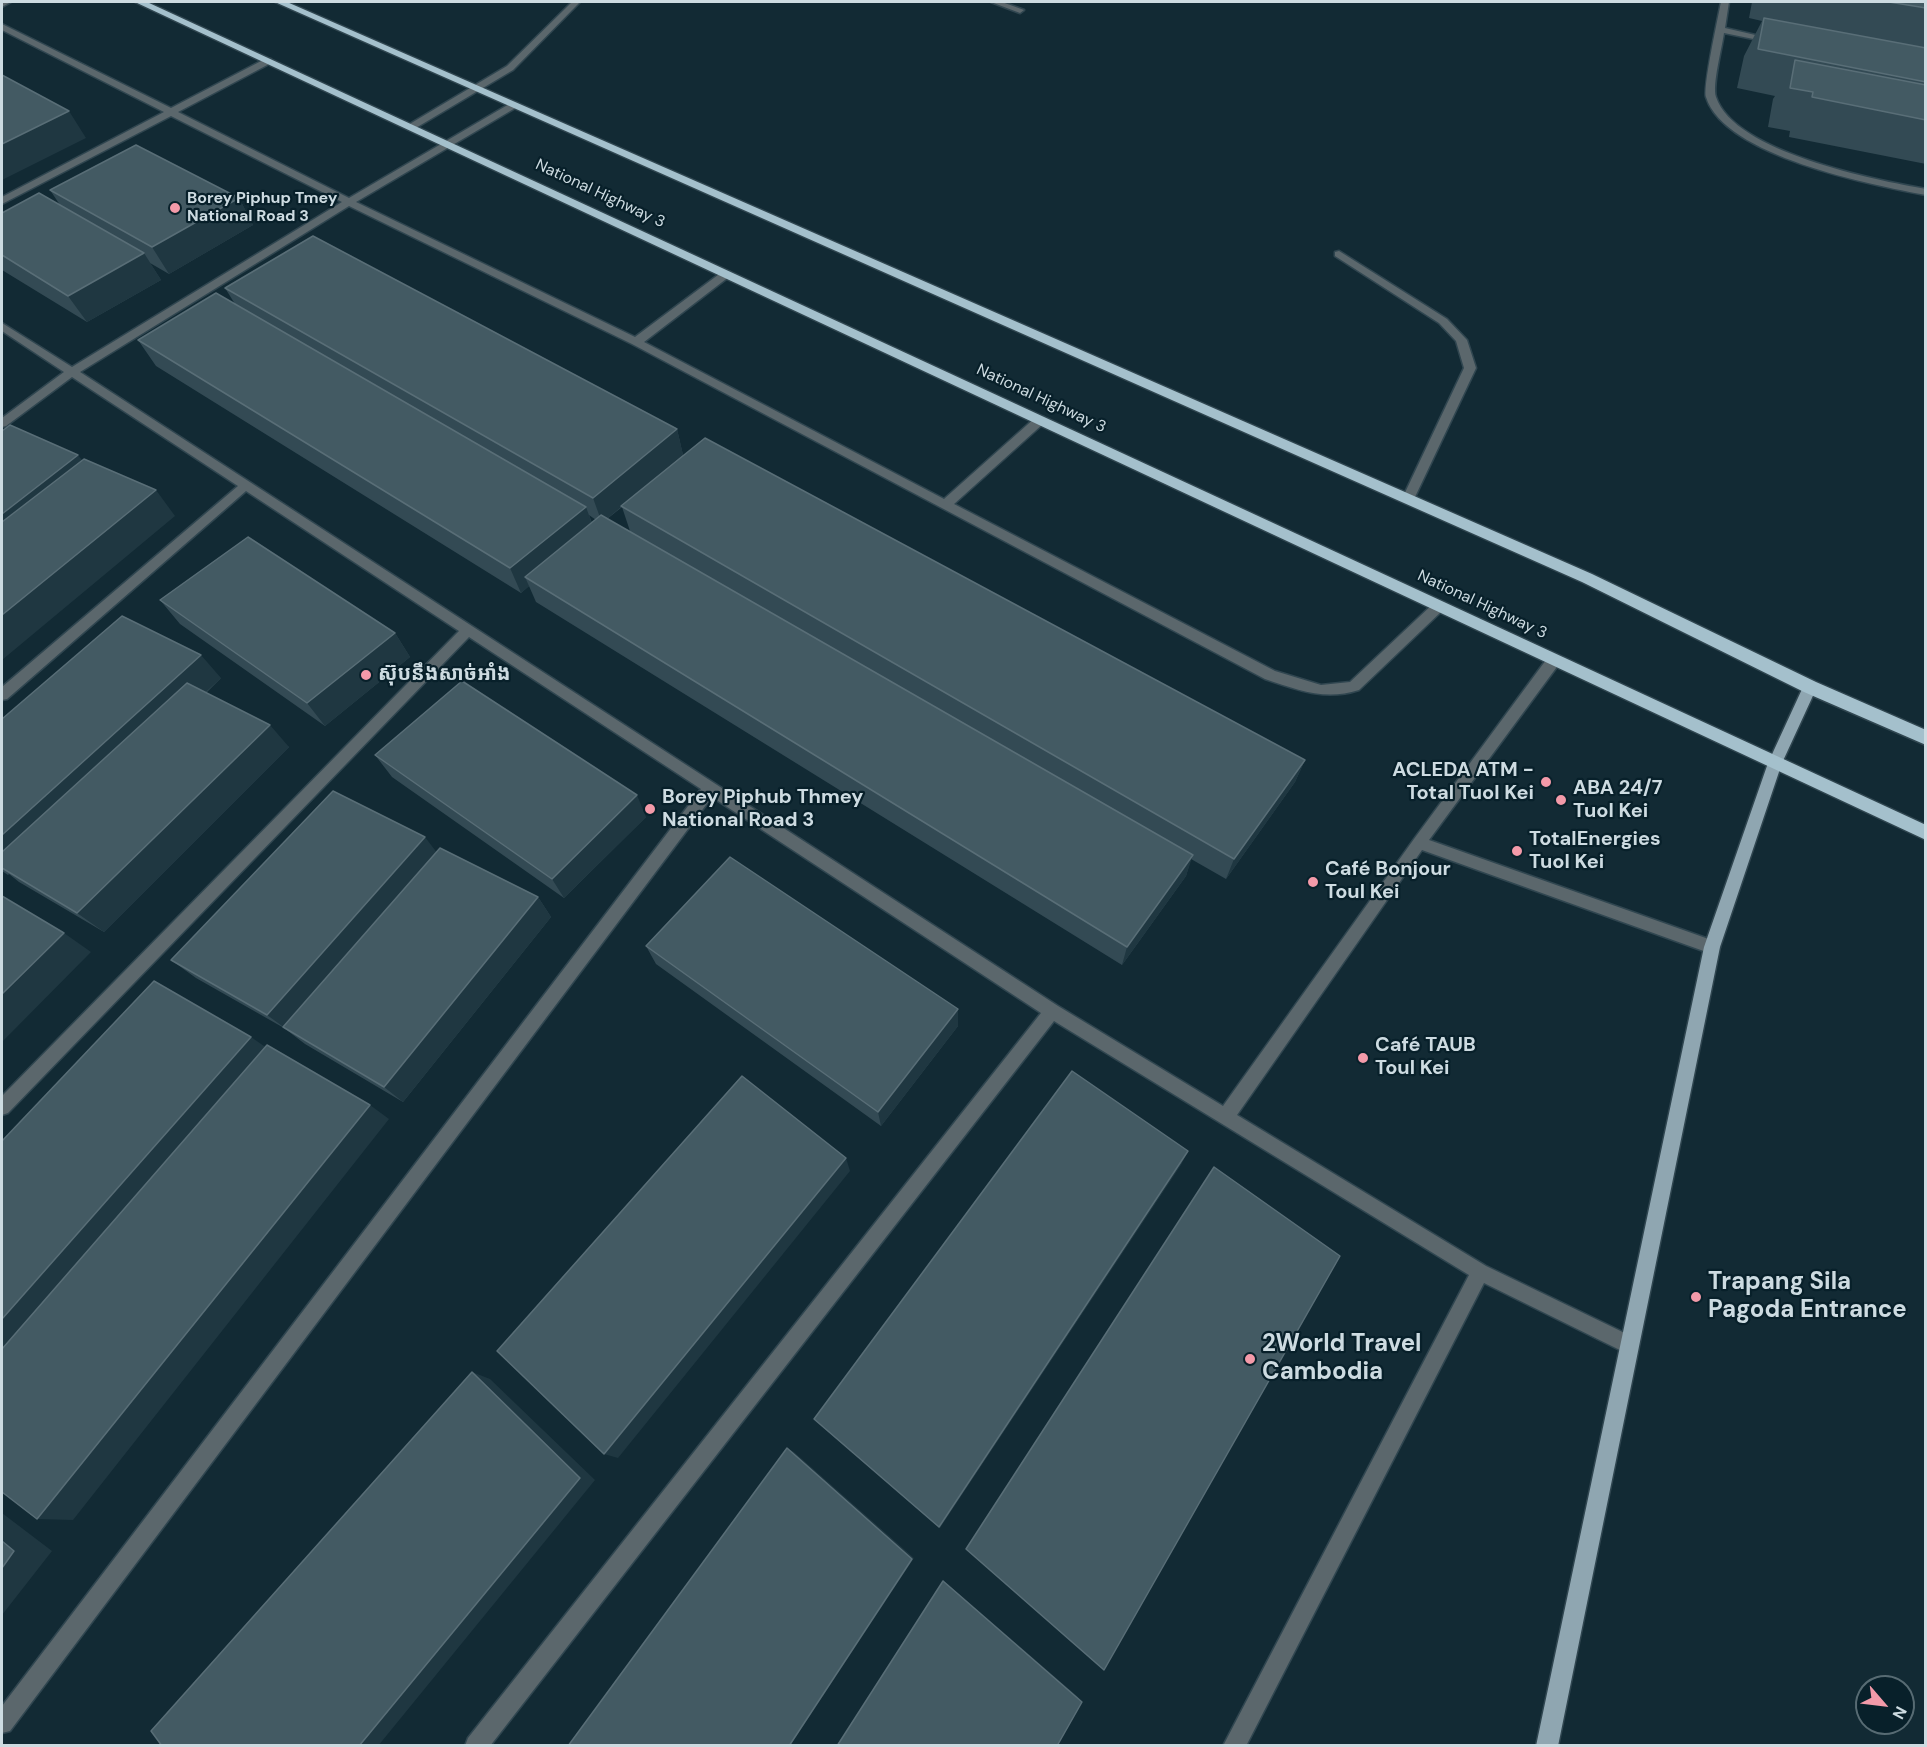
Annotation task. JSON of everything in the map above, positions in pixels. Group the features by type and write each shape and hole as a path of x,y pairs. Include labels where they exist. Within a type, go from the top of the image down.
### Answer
{"highway":[{"name":"National Highway 3","path":"140,2 1926,833"},
{"path":"280,2 1587,578 1810,687 1926,738"}],"main road":[{"path":"1546,1746 1712,947 1775,763 1810,687"}],"street":[{"path":"2,4 7,2"},
{"path":"411,127 479,89 510,68 576,2"},
{"path":"994,2 1020,10"},
{"path":"1725,2 1710,94 1714,107 1727,122 1773,150 1828,172 1926,192"},
{"path":"2,27 349,202 636,342 1270,675 1317,691 1336,692 1354,686 1439,606"},
{"path":"1720,30 1789,43"},
{"path":"2,201 268,61"},
{"path":"2,423 72,372 349,202 514,105"},
{"path":"1339,254 1443,321 1461,340 1470,368 1408,499"},
{"path":"636,342 726,274"},
{"path":"2,326 1052,1011 1480,1272 1628,1345"},
{"path":"945,505 1040,420"},
{"path":"2,695 246,485"},
{"path":"2,1107 468,630"},
{"path":"1226,1116 1419,843 1554,660"},
{"path":"2,1723 710,788"},
{"path":"1419,843 1712,947"},
{"path":"476,1746 1052,1011"},
{"path":"1234,1746 1480,1272"}],"building":[{"path":"1889,2 1926,2 1926,8"},
{"path":"1764,18 1926,48 1926,82 1758,49"},
{"path":"1795,60 1926,85 1926,120 1812,97 1813,92 1790,88"},
{"path":"2,75 69,111 2,144"},
{"path":"136,145 239,198 152,247 50,190"},
{"path":"39,193 144,253 68,296 2,255 2,213"},
{"path":"313,236 677,429 593,498 225,288"},
{"path":"216,293 586,507 510,568 138,340"},
{"path":"10,425 78,455 2,514 2,431"},
{"path":"705,438 1305,760 1234,859 621,506"},
{"path":"84,459 156,490 2,615 2,522"},
{"path":"601,515 1193,855 1127,947 525,577"},
{"path":"248,537 395,633 307,703 160,600"},
{"path":"122,616 201,655 2,835 2,719"},
{"path":"462,681 637,795 552,879 375,755"},
{"path":"187,683 270,725 77,913 2,868 2,852"},
{"path":"333,791 425,837 267,1015 171,960"},
{"path":"440,848 538,897 384,1087 283,1027"},
{"path":"730,857 958,1009 878,1112 646,946"},
{"path":"2,896 64,933 2,994"},
{"path":"154,981 251,1037 2,1319 2,1141"},
{"path":"267,1045 370,1105 37,1519 2,1492 2,1349"},
{"path":"1072,1071 1188,1151 939,1527 814,1419"},
{"path":"742,1076 846,1158 604,1454 497,1351"},
{"path":"1214,1167 1340,1256 1104,1670 966,1549"},
{"path":"472,1372 580,1478 359,1746 162,1746 151,1731"},
{"path":"787,1448 912,1559 789,1746 568,1746"},
{"path":"2,1541 14,1551 2,1568"},
{"path":"943,1581 1082,1702 1057,1746 837,1746"}],"place":[{"name":"Borey Piphup Tmey National Road 3","path":"175,208"},
{"name":"ស៊ុបនឹងសាច់អាំង","path":"366,675"},
{"name":"ACLEDA ATM - Total Tuol Kei","path":"1546,782"},
{"name":"ABA 24/7 Tuol Kei","path":"1561,800"},
{"name":"Borey Piphub Thmey National Road 3","path":"650,809"},
{"name":"TotalEnergies Tuol Kei","path":"1517,851"},
{"name":"Café Bonjour Toul Kei","path":"1313,882"},
{"name":"Café TAUB Toul Kei","path":"1363,1058"},
{"name":"Trapang Sila Pagoda Entrance","path":"1696,1297"},
{"name":"2World Travel Cambodia","path":"1250,1359"}]}
